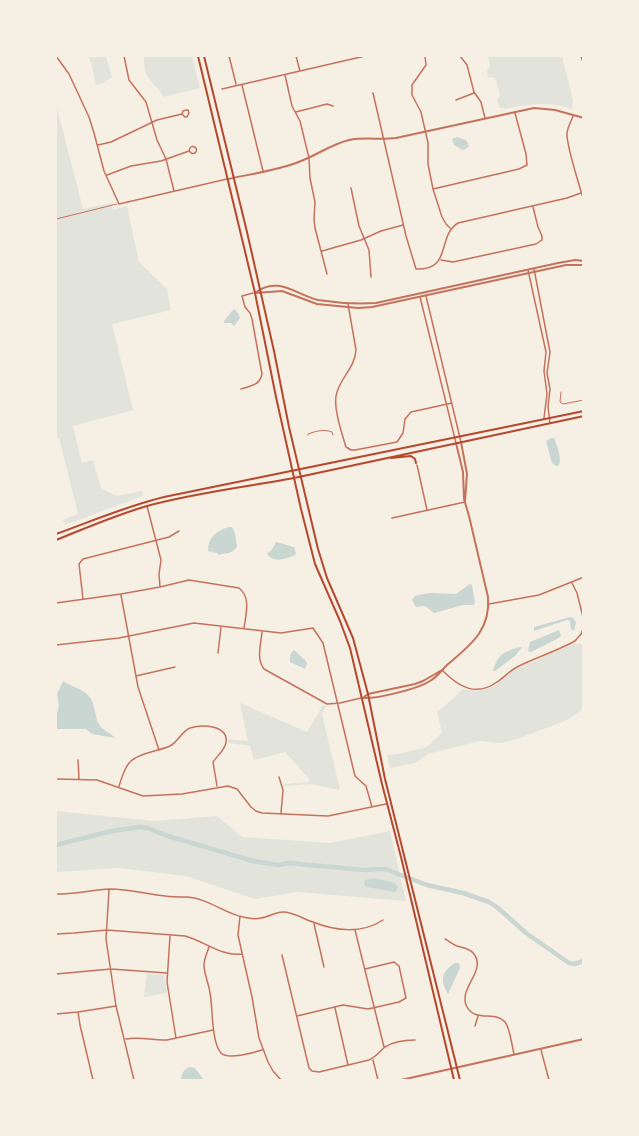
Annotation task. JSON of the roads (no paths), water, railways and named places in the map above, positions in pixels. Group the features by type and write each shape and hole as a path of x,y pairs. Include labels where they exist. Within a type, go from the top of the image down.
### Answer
{"main road":[{"path":"198,56 255,293 292,471 315,564 347,637 387,804 405,866"},
{"path":"204,56 261,293 300,476 323,569 353,638 369,697 385,779 454,1080"},
{"path":"56,534 146,499 153,500 584,411"},
{"path":"56,540 147,506 294,478 584,416"},
{"path":"385,458 409,455 416,463"},
{"path":"410,887 460,1080"}],"street":[{"path":"56,56 69,74 92,124 106,175 119,204 300,162 350,140 396,138 534,108 545,108 584,118"},
{"path":"124,56 129,80 146,102 157,140 166,159 174,192"},
{"path":"229,56 237,85"},
{"path":"296,56 300,71"},
{"path":"222,89 364,56"},
{"path":"425,56 426,67 415,80 412,90 414,100 421,112 428,143 434,189 442,217 451,228"},
{"path":"460,56 481,102 485,118"},
{"path":"581,56 584,65"},
{"path":"285,75 309,158 315,202 315,228 327,274"},
{"path":"242,84 263,171"},
{"path":"373,93 415,269 420,270 437,263 444,249 447,234 458,223 581,193"},
{"path":"456,100 475,93"},
{"path":"295,112 327,104 333,106"},
{"path":"434,189 519,169 527,165 515,112"},
{"path":"98,146 162,118 182,114"},
{"path":"574,115 567,134 581,193 584,196"},
{"path":"106,175 131,165 151,163 189,151"},
{"path":"351,188 358,226 365,238 370,259 371,277"},
{"path":"440,259 453,262 540,242 542,236 533,206"},
{"path":"321,251 404,224"},
{"path":"534,271 575,260 584,263"},
{"path":"558,263 559,267"},
{"path":"255,293 260,289 285,287 318,300 376,303 584,263"},
{"path":"534,271 550,352 547,373 550,389 548,407 550,423"},
{"path":"241,388 257,384 262,374 252,316 245,307 242,296 282,291 312,303 372,308 529,272"},
{"path":"529,272 546,352 544,371 547,394 544,419"},
{"path":"425,292 461,442 467,474 465,501"},
{"path":"262,631 259,659 262,666 327,704 338,704 369,697 428,679 442,670 480,633 487,616 488,604 464,499 463,472 419,293"},
{"path":"348,303 356,357 335,397 341,433 346,447 351,450 397,442 404,433 405,419 411,412 452,404"},
{"path":"416,463 427,510"},
{"path":"146,499 160,560 160,587"},
{"path":"392,518 465,501"},
{"path":"83,599 79,564 88,556 175,535 179,531"},
{"path":"488,604 534,597 584,577"},
{"path":"56,603 195,580 239,588 244,591 247,599 244,628"},
{"path":"572,582 584,621"},
{"path":"121,594 138,687 159,750"},
{"path":"56,645 128,636 194,623 285,633 313,628 323,643 355,776 366,786 372,807"},
{"path":"218,652 221,626"},
{"path":"442,670 460,686 470,689 483,688 495,683 509,671 572,643 581,634 583,627"},
{"path":"136,676 175,667"},
{"path":"119,787 125,770 132,760 174,744 188,729 203,727 218,729 226,739 224,748 213,762 217,787"},
{"path":"78,760 79,779"},
{"path":"279,777 283,790 280,814"},
{"path":"56,779 97,780 143,796 182,794 228,786 237,789 256,811 280,814 328,816 387,804"},
{"path":"56,894 109,889 166,897 196,898 240,916 261,919 283,912 341,930 355,930 383,920"},
{"path":"109,889 106,930 111,969 116,1006 134,1080"},
{"path":"240,916 238,935 255,1019 263,1050 273,1071 281,1080"},
{"path":"314,923 324,967"},
{"path":"56,934 106,930 185,936 226,953 242,954"},
{"path":"355,930 384,1048"},
{"path":"170,935 167,982 176,1038"},
{"path":"445,939 470,951 477,959 477,966 465,996 467,1008 478,1015 499,1018 505,1022 514,1055"},
{"path":"210,946 204,964 210,992 212,1022 219,1050 224,1055 263,1050"},
{"path":"282,956 309,1068 312,1071 319,1072 373,1059 384,1048 415,1040"},
{"path":"296,1016 350,1005 368,1009 399,1002 406,998 399,966 394,962 365,969"},
{"path":"56,974 111,969 167,973"},
{"path":"56,1014 116,1006"},
{"path":"334,1007 348,1065"},
{"path":"78,1012 93,1080"},
{"path":"475,1026 478,1015"},
{"path":"125,1039 144,1037 161,1040 214,1029"},
{"path":"401,1080 584,1039"},
{"path":"541,1049 549,1080"},
{"path":"373,1059 378,1080"}],"lane":[{"path":"56,219 119,204"},
{"path":"561,392 560,402 563,404 584,400"},
{"path":"308,435 325,430 332,432 333,435"}],"waterway":[{"path":"56,845 112,831 140,827 253,861 278,865 289,863 364,870 385,869 427,885 463,893 489,902 526,933 569,963 584,961"}]}
